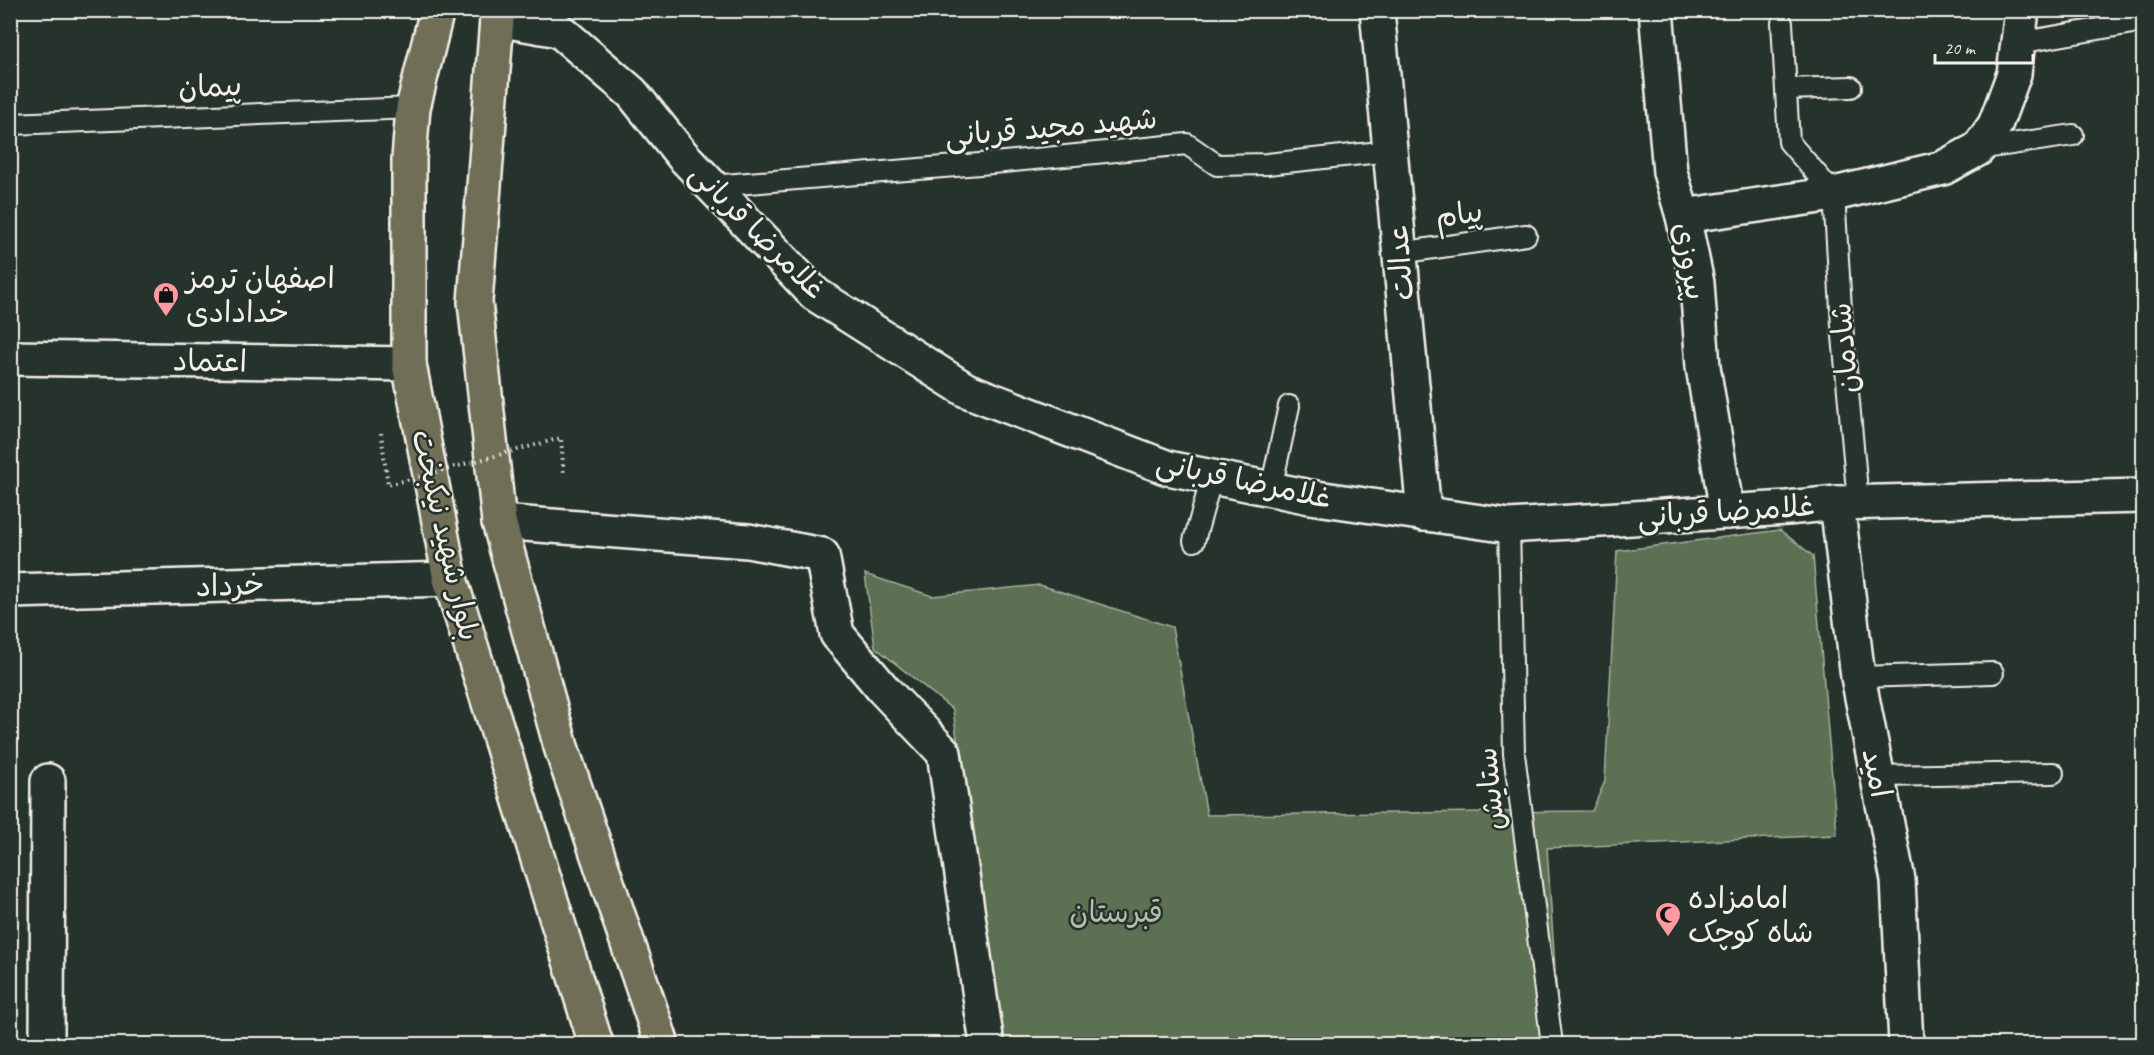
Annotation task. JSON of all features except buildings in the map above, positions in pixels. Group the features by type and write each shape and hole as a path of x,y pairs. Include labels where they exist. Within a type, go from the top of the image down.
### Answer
{"main road":[{"name":"بلوار شهید نیکبخت","path":"437,10 412,108 409,159 409,364 450,579 596,1044"},
{"name":"بلوار شهید نیکبخت","path":"498,15 475,302 499,522 561,747 662,1044"}],"street":[{"name":"عدالت","path":"1377,10 1424,514"},
{"name":"پیروزی","path":"1656,10 1670,172 1683,216 1696,283 1703,367 1727,512"},
{"path":"1683,216 1834,194 1943,168 1978,149 1995,125 2014,74 2022,10"},
{"name":"غلامرضا قربانی","path":"498,15 563,20 632,93 682,155 815,294 966,390 1168,468 1271,489 1509,526 1847,502 2144,496"},
{"name":"اعتماد","path":"10,358 409,364"},
{"name":"امید","path":"1847,502 1858,677 1898,880 1906,1044"},
{"path":"499,522 748,541 822,555 837,634 883,689 944,753 987,1044"},
{"name":"خرداد","path":"10,591 450,579"},
{"path":"47,1044 48,781"}],"lane":[{"path":"2018,43 2144,21"},
{"path":"1782,23 1789,142 1834,194"},
{"path":"1786,90 1851,87"},
{"name":"پیمان","path":"10,124 412,108"},
{"path":"1978,149 2073,135"},
{"name":"شهید مجید قربانی","path":"712,186 993,163 1187,144 1217,165 1267,164 1390,151"},
{"name":"شادمان","path":"1834,194 1842,325 1847,502"},
{"name":"پیام","path":"1399,253 1526,235"},
{"path":"1271,489 1288,406"},
{"path":"1194,541 1212,477"},
{"name":"ستایش","path":"1509,526 1514,754 1552,1044"},
{"path":"1858,677 1993,673"},
{"path":"1877,776 2053,773"}],"path":[{"path":"381,433 388,485 561,438 564,476"}],"green space":[{"name":"قبرستان","path":"1780,530 1813,556 1837,835 1547,848 1560,1044 1000,1044 953,710 875,647 865,574 932,596 1040,585 1172,627 1207,815 1592,811 1605,781 1617,551"}],"place":[{"name":"اصفهان ترمز خدادادی","path":"166,318"},
{"name":"امامزاده شاه کوچک","path":"1668,938"}]}
